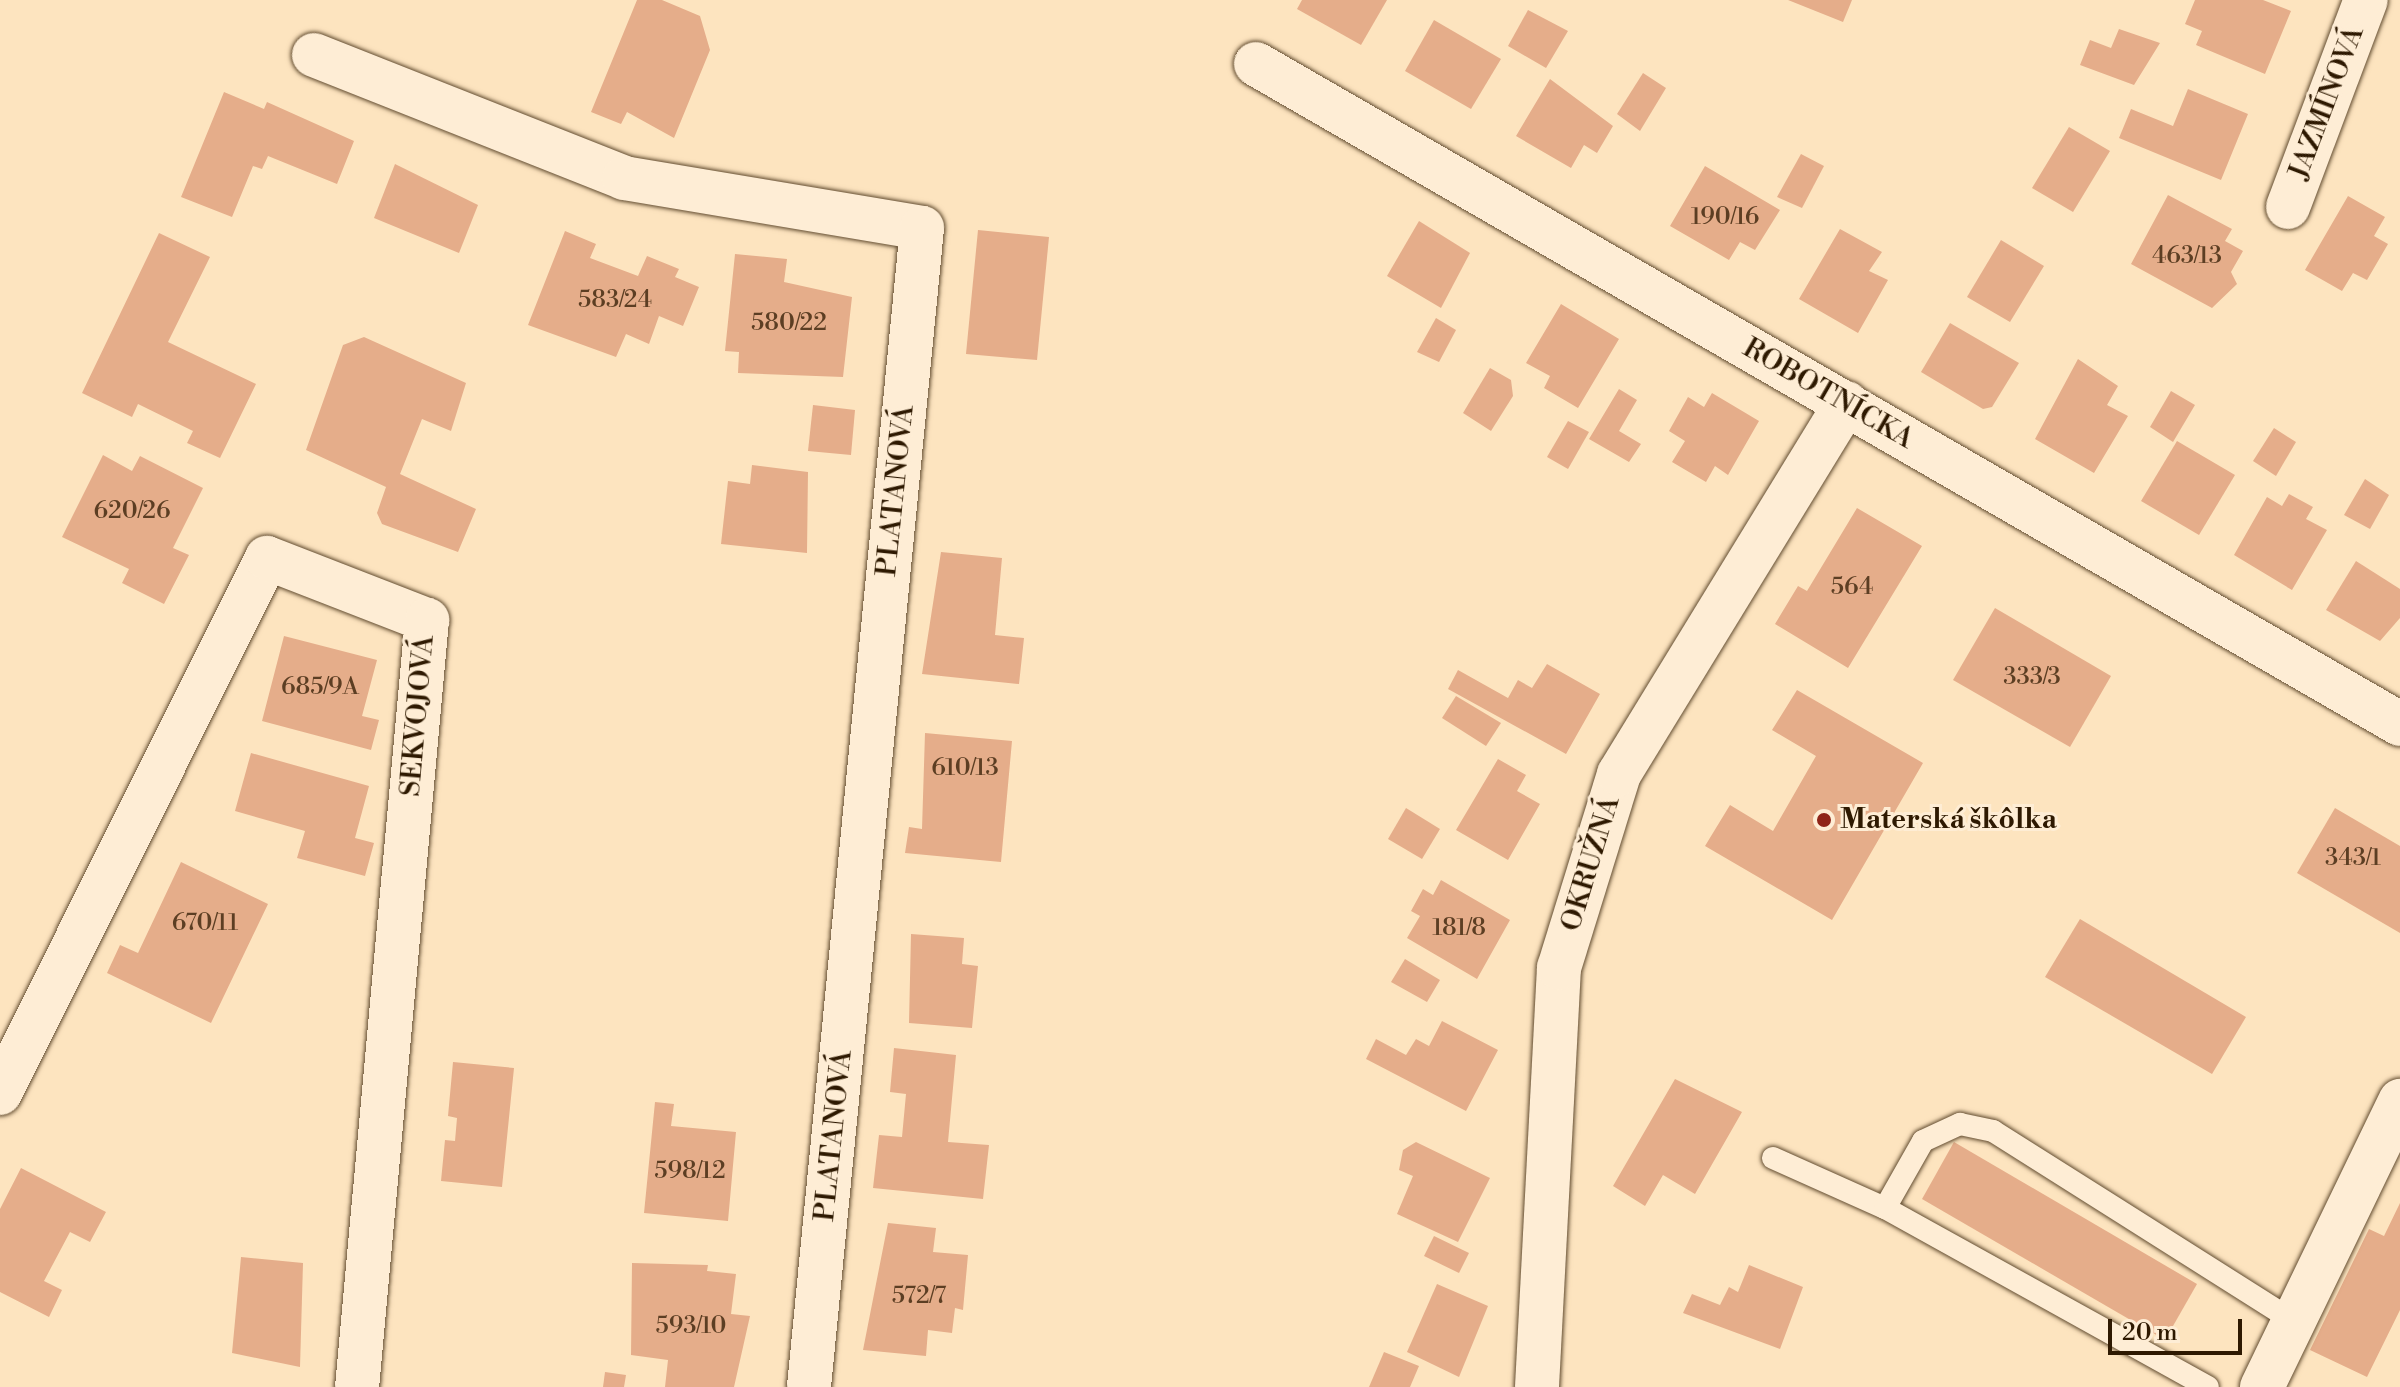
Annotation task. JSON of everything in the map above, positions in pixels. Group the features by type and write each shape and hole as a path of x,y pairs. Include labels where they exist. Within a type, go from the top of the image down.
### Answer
{"street":[{"name":"JAZMÍNOVÁ","path":"2288,207 2366,0"},
{"name":"PLATANOVÁ","path":"314,55 624,178 922,228 809,1387"},
{"name":"ROBOTNÍCKA","path":"1256,64 2400,724"},
{"name":"OKRUŽNÁ","path":"1537,1387 1559,968 1619,774 1846,403"},
{"name":"SEKVOJOVÁ","path":"0,1093 267,558 427,620 357,1387"},
{"path":"2262,1387 2400,1101"}],"lane":[{"path":"1885,1208 1923,1141 1960,1124 1993,1131 2293,1321"},
{"path":"1773,1158 1885,1208 2208,1387"}],"building":[{"path":"637,0 662,0 700,16 710,50 674,138 627,112 621,124 591,112"},
{"path":"1302,0 1387,0 1361,45 1297,9"},
{"path":"1788,0 1852,0 1843,22"},
{"path":"2195,0 2263,0 2291,11 2265,74 2196,45 2202,31 2185,24"},
{"path":"1528,10 1568,31 1546,68 1508,46"},
{"path":"1434,20 1501,59 1471,109 1405,71"},
{"path":"2119,29 2160,43 2134,85 2080,65 2090,40 2111,48"},
{"path":"1643,73 1666,88 1640,131 1617,114"},
{"path":"1550,79 1613,126 1597,153 1584,145 1571,168 1516,136"},
{"path":"2188,89 2248,114 2221,180 2119,138 2131,109 2173,126"},
{"path":"224,92 264,109 267,102 354,141 337,184 268,156 262,169 253,166 232,217 181,197"},
{"path":"2069,127 2110,151 2073,212 2032,188"},
{"path":"1801,154 1824,166 1802,208 1777,197"},
{"path":"395,164 478,205 459,253 374,218"},
{"path":"1705,166 1780,210 1755,250 1740,242 1729,260 1670,226"},
{"path":"2168,195 2232,229 2225,241 2243,251 2231,272 2237,284 2212,308 2131,264"},
{"path":"2348,196 2385,217 2374,236 2388,244 2367,280 2353,273 2342,291 2305,270"},
{"path":"1419,221 1470,253 1441,308 1387,276"},
{"path":"1840,229 1882,252 1869,271 1888,280 1858,333 1799,299"},
{"path":"978,230 1049,237 1037,360 966,354"},
{"path":"565,231 596,244 590,258 638,276 647,256 679,269 675,277 699,287 683,326 659,316 649,344 626,334 616,357 528,325"},
{"path":"159,233 210,257 168,342 256,384 220,458 187,443 193,431 138,404 132,417 82,393"},
{"path":"2001,240 2044,266 2010,322 1967,297"},
{"path":"735,254 787,259 784,282 852,297 843,377 738,373 739,352 725,351"},
{"path":"1561,304 1619,339 1578,408 1544,388 1550,376 1526,363"},
{"path":"1436,318 1456,330 1439,362 1417,352"},
{"path":"1950,323 2019,363 1992,407 1983,409 1921,372"},
{"path":"364,337 466,383 451,431 422,419 400,474 476,509 458,552 382,524 377,513 386,487 306,450 343,345"},
{"path":"2078,359 2118,386 2107,405 2128,416 2094,473 2035,439"},
{"path":"1490,368 1511,380 1513,396 1491,431 1463,413"},
{"path":"1619,389 1637,400 1619,431 1641,444 1629,462 1589,439"},
{"path":"2171,391 2195,405 2173,442 2150,427"},
{"path":"1712,393 1759,421 1728,475 1715,466 1706,482 1672,462 1685,441 1669,431 1688,397 1704,407"},
{"path":"813,405 855,410 851,455 808,451"},
{"path":"1568,421 1589,432 1568,469 1547,457"},
{"path":"2274,428 2296,442 2276,476 2253,461"},
{"path":"2177,441 2235,475 2199,535 2141,501"},
{"path":"103,455 132,471 140,456 203,488 173,548 189,555 164,604 122,583 129,569 62,537"},
{"path":"752,465 808,472 807,553 721,544 728,481 750,484"},
{"path":"2365,479 2389,495 2370,529 2344,515"},
{"path":"2289,494 2313,507 2306,519 2327,530 2292,590 2234,555 2267,497 2282,506"},
{"path":"1857,508 1922,546 1848,668 1775,624 1798,586 1807,591"},
{"path":"941,552 1002,558 995,635 1024,638 1019,684 922,674"},
{"path":"2356,561 2400,589 2400,618 2380,641 2326,610"},
{"path":"1995,608 2111,676 2070,747 1953,680"},
{"path":"284,636 377,660 362,716 379,720 371,750 262,721"},
{"path":"1547,664 1600,694 1566,754 1448,689 1458,670 1508,698 1518,680 1532,688"},
{"path":"1797,690 1923,763 1832,920 1705,846 1730,805 1773,831 1816,756 1772,730"},
{"path":"1456,696 1501,723 1486,746 1442,718"},
{"path":"925,733 1012,741 1001,862 905,853 909,827 922,829"},
{"path":"251,753 369,786 355,838 374,843 365,876 297,858 305,831 235,811"},
{"path":"1498,759 1526,775 1517,791 1540,804 1508,860 1456,830"},
{"path":"1406,808 1440,829 1422,859 1388,839"},
{"path":"2335,808 2400,846 2400,933 2297,873"},
{"path":"181,862 268,904 211,1023 107,973 120,945 138,953"},
{"path":"1441,880 1510,920 1477,979 1407,938 1420,916 1411,911 1423,889 1433,895"},
{"path":"2080,919 2246,1017 2212,1074 2045,977"},
{"path":"911,934 964,938 962,964 978,966 972,1028 909,1023"},
{"path":"1405,959 1440,980 1427,1002 1391,982"},
{"path":"1442,1021 1498,1050 1466,1111 1366,1059 1376,1039 1406,1055 1416,1039 1429,1046"},
{"path":"894,1048 956,1055 948,1142 989,1145 983,1199 873,1188 879,1135 902,1137 906,1094 890,1092"},
{"path":"453,1062 514,1068 502,1187 441,1181 445,1140 455,1141 457,1118 448,1116"},
{"path":"1675,1079 1742,1112 1695,1194 1663,1175 1645,1206 1613,1186"},
{"path":"655,1102 674,1104 671,1126 736,1132 728,1221 644,1213"},
{"path":"1416,1142 1490,1178 1458,1242 1397,1214 1413,1176 1399,1170 1403,1150"},
{"path":"1954,1142 2197,1284 2165,1340 1922,1199"},
{"path":"21,1168 106,1212 90,1242 70,1232 44,1281 62,1290 49,1317 0,1292 0,1209"},
{"path":"2400,1203 2400,1310 2367,1377 2310,1350 2369,1229 2384,1236"},
{"path":"888,1223 936,1228 933,1252 968,1255 963,1310 955,1308 952,1333 928,1330 926,1356 863,1350"},
{"path":"1434,1236 1469,1253 1459,1273 1424,1256"},
{"path":"241,1257 303,1263 300,1367 232,1353"},
{"path":"632,1263 708,1265 707,1271 736,1274 731,1314 750,1316 734,1387 665,1387 668,1360 631,1355"},
{"path":"1749,1265 1803,1287 1780,1349 1683,1313 1692,1294 1720,1305 1729,1287 1738,1292"},
{"path":"1437,1284 1488,1306 1459,1377 1407,1352"},
{"path":"1384,1352 1419,1366 1410,1387 1369,1387"},
{"path":"605,1372 626,1375 624,1387 603,1387"}],"place":[{"name":"Materská škôlka","path":"1824,820"}]}
